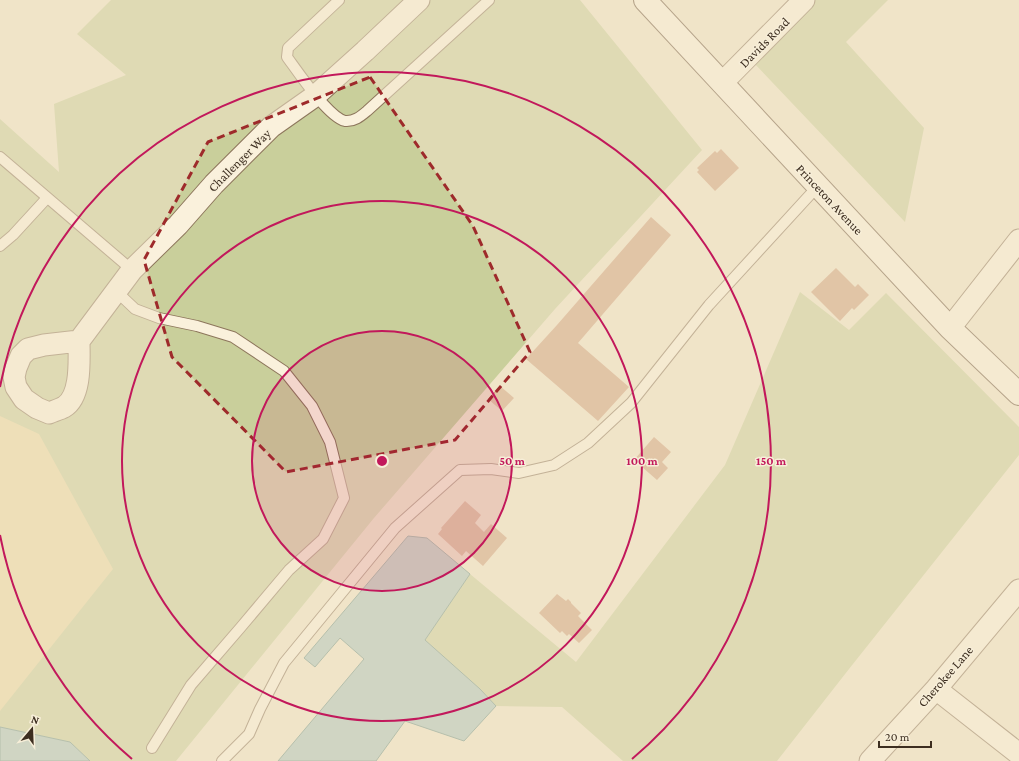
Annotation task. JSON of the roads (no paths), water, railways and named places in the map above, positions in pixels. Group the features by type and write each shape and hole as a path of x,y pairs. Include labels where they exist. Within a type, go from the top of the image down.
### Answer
{"main road":[{"name":"Princeton Avenue","path":"645,0 950,328 1019,394"}],"street":[{"name":"Challenger Way","path":"79,341 132,270 178,225 214,184 271,127 315,96 419,0"},
{"name":"Davids Road","path":"722,83 804,0"},
{"path":"950,328 1019,240"},
{"name":"Cherokee Lane","path":"870,761 936,689 1019,590"},
{"path":"936,689 1019,754"}],"lane":[{"path":"339,0 288,48 287,57 315,96 336,117 346,121 356,119 367,111 489,0"},
{"path":"0,157 132,270"},
{"path":"222,761 249,734 284,663 395,528 460,470 491,469 519,473 554,465 588,443 631,403 709,304 818,186"},
{"path":"0,246 13,235 47,198"},
{"path":"116,291 135,309 158,318 197,326 233,337 284,371 312,406 330,442 344,498 323,539 288,570 241,628 190,685 152,748"}],"water":[{"path":"408,536 427,538 470,574 425,640 480,689 496,706 464,741 405,721 376,761 278,761 364,659 340,638 315,667 304,658"},
{"path":"0,727 70,742 90,761 0,761"}]}
